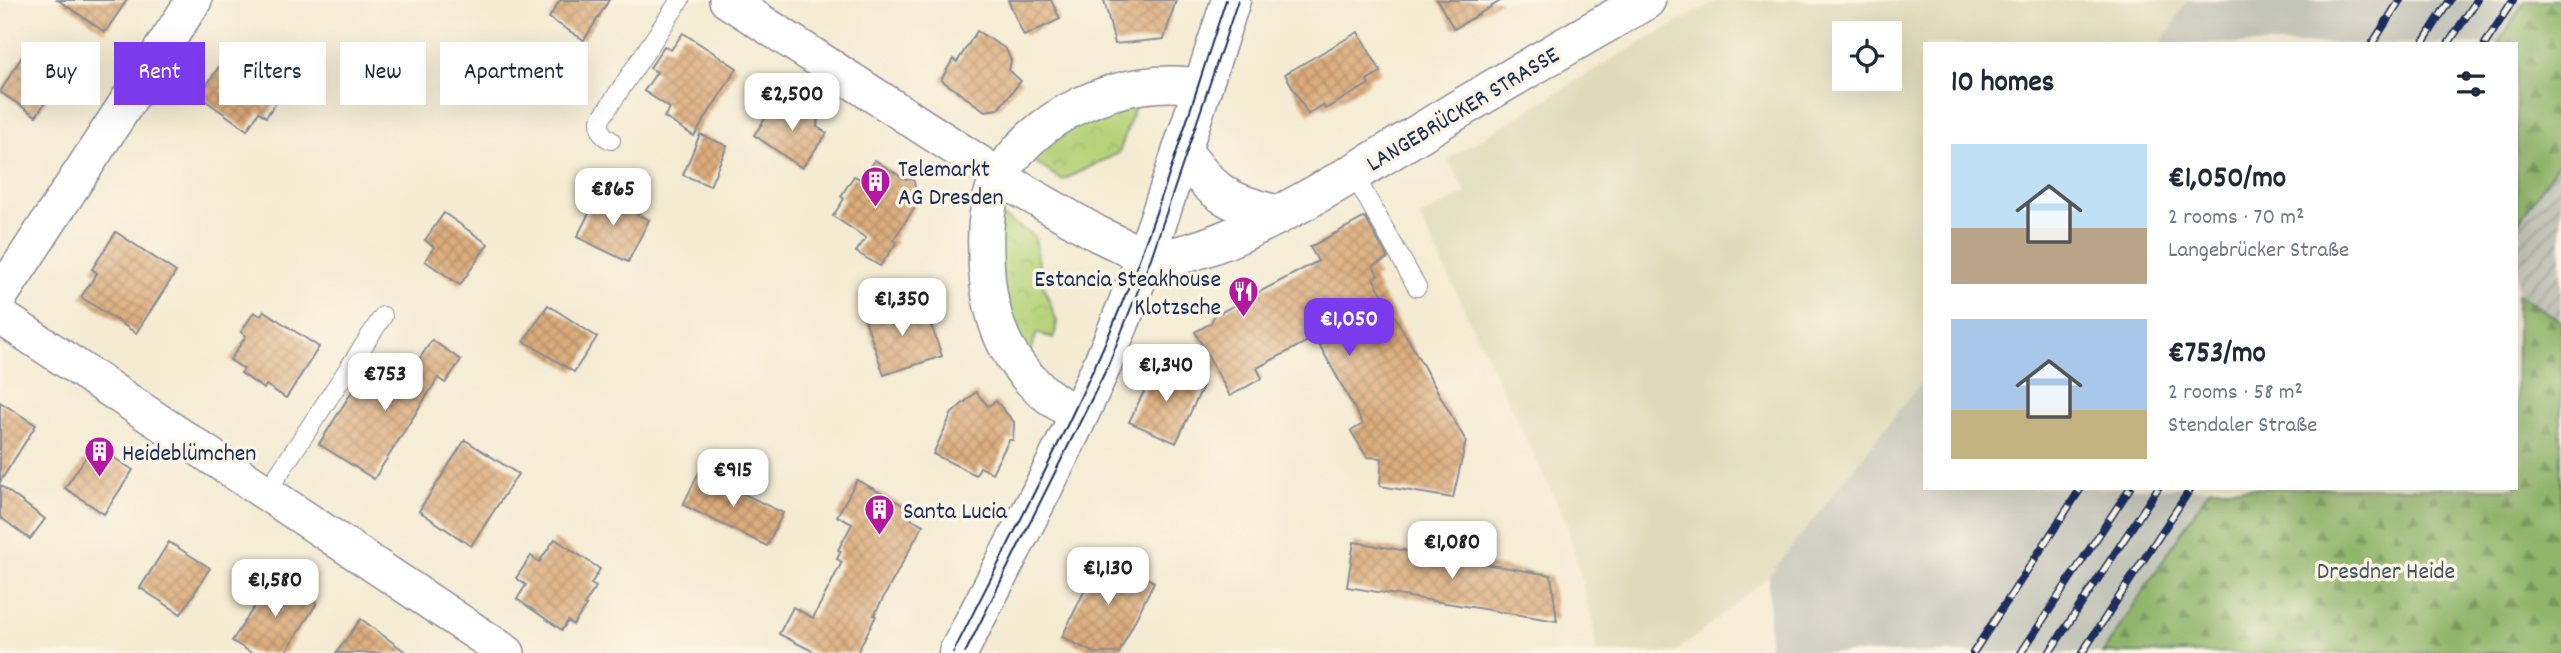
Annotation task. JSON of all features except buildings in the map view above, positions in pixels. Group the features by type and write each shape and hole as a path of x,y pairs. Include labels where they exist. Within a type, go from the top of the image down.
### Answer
{"main road":[{"path":"958,653 1079,415 1108,350 1146,257 1231,0"},
{"name":"LANGEBRÜCKER STRASSE","path":"1146,257 1172,256 1197,250 1278,215 1646,0"},
{"path":"1182,151 1201,177 1229,200 1278,215"}],"street":[{"path":"0,296 194,0"},
{"path":"727,0 1008,182 1098,234 1146,257"},
{"path":"1079,415 1052,400 1026,377 1009,354 996,326 989,295 985,239 993,189 1008,182 1031,137 1048,123 1083,102 1133,89 1183,84 1202,87"},
{"path":"0,316 507,653"}],"lane":[{"path":"611,140 604,137 600,120 680,0"},
{"path":"1353,173 1417,287"},
{"path":"266,493 383,316"}],"shaded area":[{"path":"1718,0 2187,0 2162,42 1923,42 1923,380 1769,576 1675,653 1597,653 1593,625 1567,524 1420,217 1466,193 1448,159 1609,61"},
{"path":"2187,0 2526,0 2499,42 2162,42"},
{"path":"2561,159 2561,321 2518,295 2518,222"},
{"path":"1923,380 1923,490 2209,490 2103,653 1769,653 1769,576"}],"green space":[{"path":"2526,0 2561,0 2561,159 2518,224 2518,42 2499,42"},
{"path":"1138,97 1119,153 1062,180 1026,156 1050,131"},
{"path":"996,212 1035,237 1041,279 1057,322 1054,338 1037,333 1027,359 1005,329"},
{"name":"Dresdner Heide","path":"2518,295 2561,321 2561,653 2103,653 2209,490 2518,490"}],"tram line":[{"path":"953,653 1056,449 1113,325 1159,204 1226,0"},
{"path":"965,653 1107,368 1151,258 1238,0"}],"railway":[{"path":"2373,42 2400,0"},
{"path":"2423,42 2450,0"},
{"path":"2449,42 2477,0"},
{"path":"2486,42 2513,0"},
{"path":"1973,653 2080,490"},
{"path":"2021,653 2129,490"},
{"path":"2049,653 2157,490"},
{"path":"2082,653 2190,490"}],"place":[{"name":"Telemarkt AG Dresden","path":"875,209"},
{"name":"Estancia Steakhouse Klotzsche","path":"1244,319"},
{"name":"Heideblümchen","path":"99,479"},
{"name":"Santa Lucia","path":"880,537"}]}
